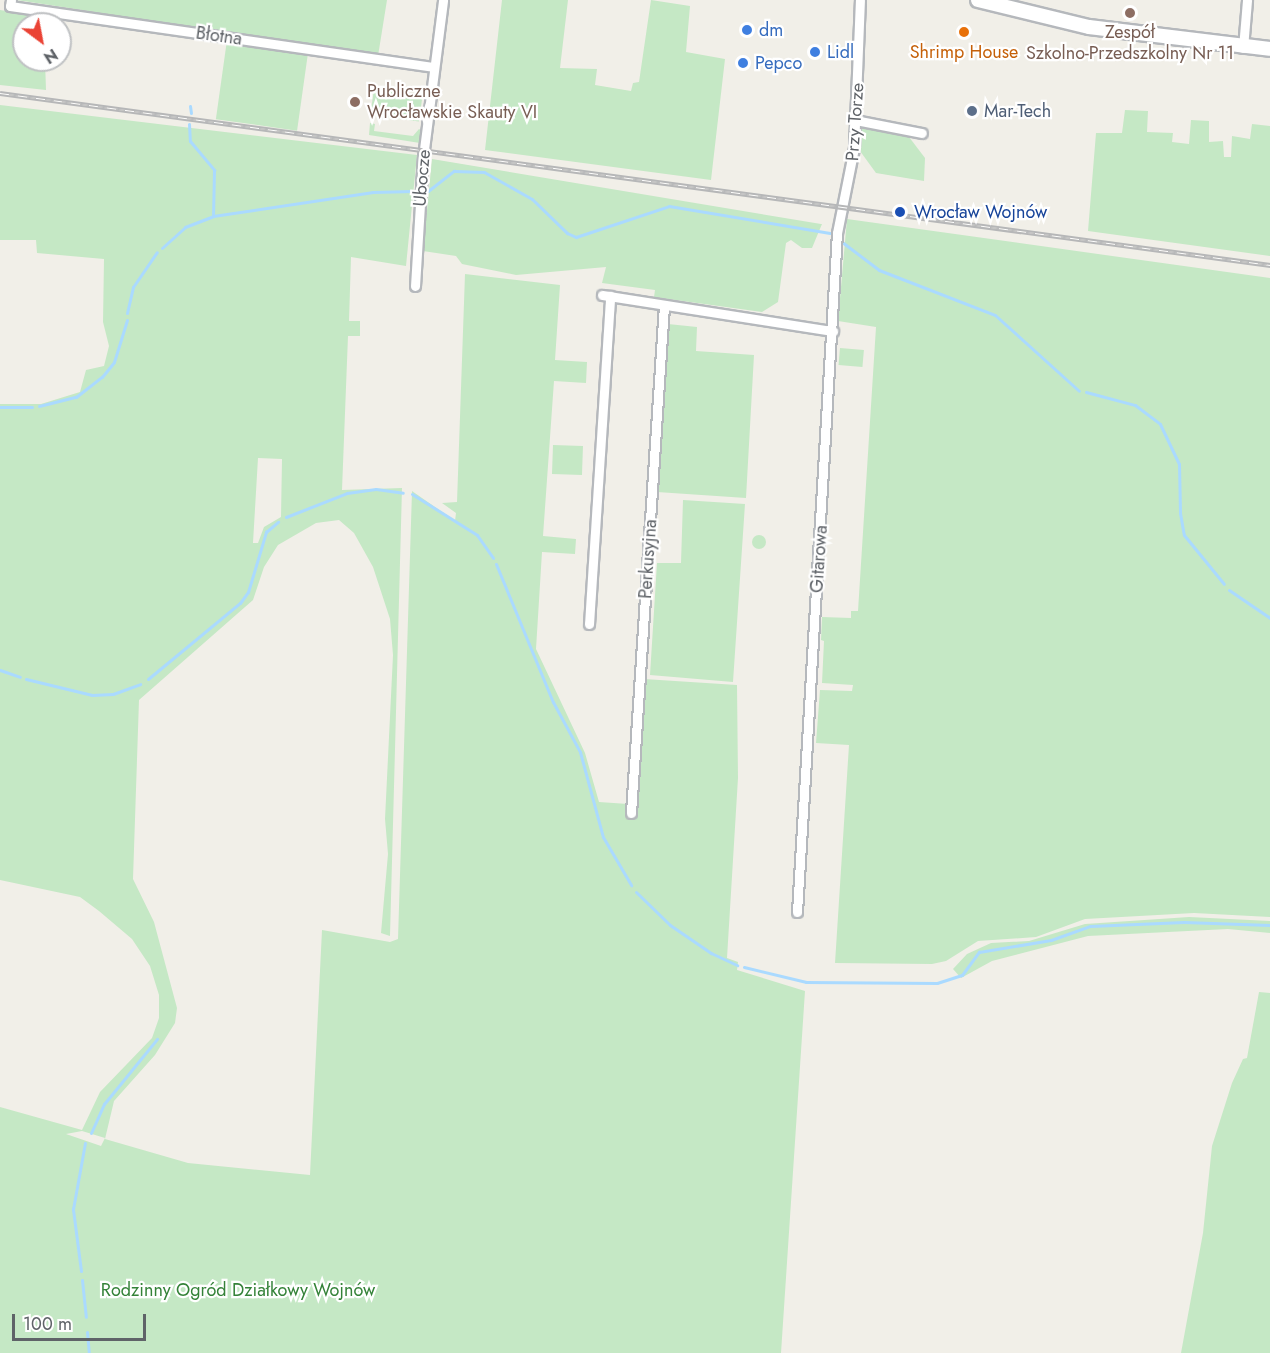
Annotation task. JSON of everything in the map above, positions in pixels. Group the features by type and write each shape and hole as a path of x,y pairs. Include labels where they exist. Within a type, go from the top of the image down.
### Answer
{"main road":[{"path":"978,0 995,2 1089,27 1243,48 1270,49"}],"street":[{"name":"Ubocze","path":"415,286 433,68 443,0"},
{"name":"Przy Torze","path":"843,207 850,177 855,120 860,0"},
{"path":"1243,48 1247,0"},
{"name":"Błotna","path":"10,3 433,68"},
{"path":"855,120 922,133"},
{"name":"Gitarowa","path":"797,912 837,233 843,207"},
{"path":"589,624 606,295 833,331"},
{"name":"Perkusyjna","path":"631,813 664,305"}],"green space":[{"path":"17,0 387,0 378,56"},
{"path":"502,0 568,0 560,68 597,69 595,85 631,91 633,83 639,82 651,0 690,6 686,52 725,59 711,180 485,150"},
{"path":"0,10 13,12 12,72 45,72 46,90 0,85"},
{"path":"227,40 308,51 297,131 216,119"},
{"path":"374,89 423,96 419,122 370,115"},
{"name":"Rodzinny Ogród Działkowy Wojnów","path":"0,105 417,155 406,266 351,257 349,321 360,321 360,336 348,336 342,490 402,488 390,936 381,933 388,854 385,819 393,655 390,619 373,567 354,533 339,520 316,523 278,545 264,567 253,600 139,700 133,879 154,922 177,1008 175,1023 155,1055 114,1101 105,1139 188,1163 310,1175 322,930 390,942 398,939 412,491 455,521 456,513 442,503 457,502 465,274 560,285 555,360 587,362 586,383 554,381 543,536 576,539 575,554 542,552 536,649 585,753 599,802 628,804 629,814 636,814 644,679 737,685 738,778 727,958 738,962 737,970 805,991 781,1353 0,1353 0,1107 82,1130 100,1092 152,1038 159,1018 159,995 150,966 132,939 80,897 0,880 0,404 41,404 80,392 86,370 104,366 109,346 103,322 104,259 37,253 36,240 0,240","holes":["258,458 282,459 281,517 264,527 258,543 253,543","82,1131 105,1138 101,1146 66,1134"]},
{"path":"1125,110 1148,111 1147,132 1173,133 1172,142 1189,144 1191,120 1209,121 1209,142 1223,141 1224,157 1231,157 1232,136 1250,139 1252,124 1270,126 1270,256 1088,231 1096,133 1122,133"},
{"path":"370,123 375,124 374,131 413,136 419,129 422,131 420,143 369,135"},
{"path":"862,125 906,133 925,158 924,181 876,173 860,151"},
{"path":"432,159 822,224 812,248 802,248 791,240 786,243 778,302 762,312 654,297 655,290 602,283 606,267 516,275 462,264 456,256 423,251"},
{"path":"847,219 1270,278 1270,917 1194,913 1085,919 1036,937 978,941 946,961 932,964 835,963 849,745 816,743 820,690 852,691 853,685 822,683 824,641 821,640 822,617 851,618 851,611 858,611 876,327 838,321"},
{"path":"668,324 697,327 696,351 754,355 746,498 657,492"},
{"path":"840,348 864,350 862,367 839,365"},
{"path":"553,445 583,446 582,475 552,474"},
{"path":"683,500 745,504 733,682 650,675 657,563 681,563"},
{"path":"759,535 764,537 766,542 764,547 759,549 754,547 752,542 754,537"},
{"path":"1189,917 1270,921 1270,933 1228,929 1088,936 992,961 961,978 953,969 967,954 991,943 1029,941 1085,924"},
{"path":"1259,992 1270,993 1270,1353 1181,1353 1203,1233 1212,1146 1232,1083 1243,1059 1247,1058"}],"waterway":[{"path":"190,106 191,113"},
{"path":"189,124 190,141 214,170 213,216"},
{"path":"428,191 454,171 484,172 532,199 567,233 576,237 669,206 830,233"},
{"path":"162,248 185,227 213,216 373,192 413,191"},
{"path":"842,242 879,270 995,315 1079,391"},
{"path":"127,313 133,287 157,252"},
{"path":"39,406 76,397 102,377 114,362 127,320"},
{"path":"1086,392 1135,405 1160,424 1179,464 1180,513 1184,535 1224,584"},
{"path":"0,407 32,407"},
{"path":"286,517 347,493 376,489 403,493"},
{"path":"412,494 477,535 493,558"},
{"path":"148,679 240,603 248,592 266,532 278,522"},
{"path":"496,564 553,702 580,752 603,837 631,885"},
{"path":"1229,590 1270,618"},
{"path":"0,670 20,677"},
{"path":"26,679 92,695 113,694 140,684"},
{"path":"636,892 670,925 711,953 737,965"},
{"path":"744,967 806,982 937,983 962,975 979,952 1051,940 1090,926 1184,922 1270,925"},
{"path":"91,1133 104,1104 157,1039"},
{"path":"81,1271 73,1209 85,1143"},
{"path":"82,1280 86,1317"},
{"path":"87,1332 89,1353"}],"railway":[{"path":"0,93 1270,265"}],"place":[{"name":"Zespół Szkolno-Przedszkolny Nr 11","path":"1130,13"},
{"name":"dm","path":"747,30"},
{"name":"Shrimp House","path":"964,32"},
{"name":"Lidl","path":"815,52"},
{"name":"Pepco","path":"743,63"},
{"name":"Publiczne Wrocławskie Skauty VI","path":"355,102"},
{"name":"Mar-Tech","path":"972,111"},
{"name":"Wrocław Wojnów","path":"900,212"}]}
